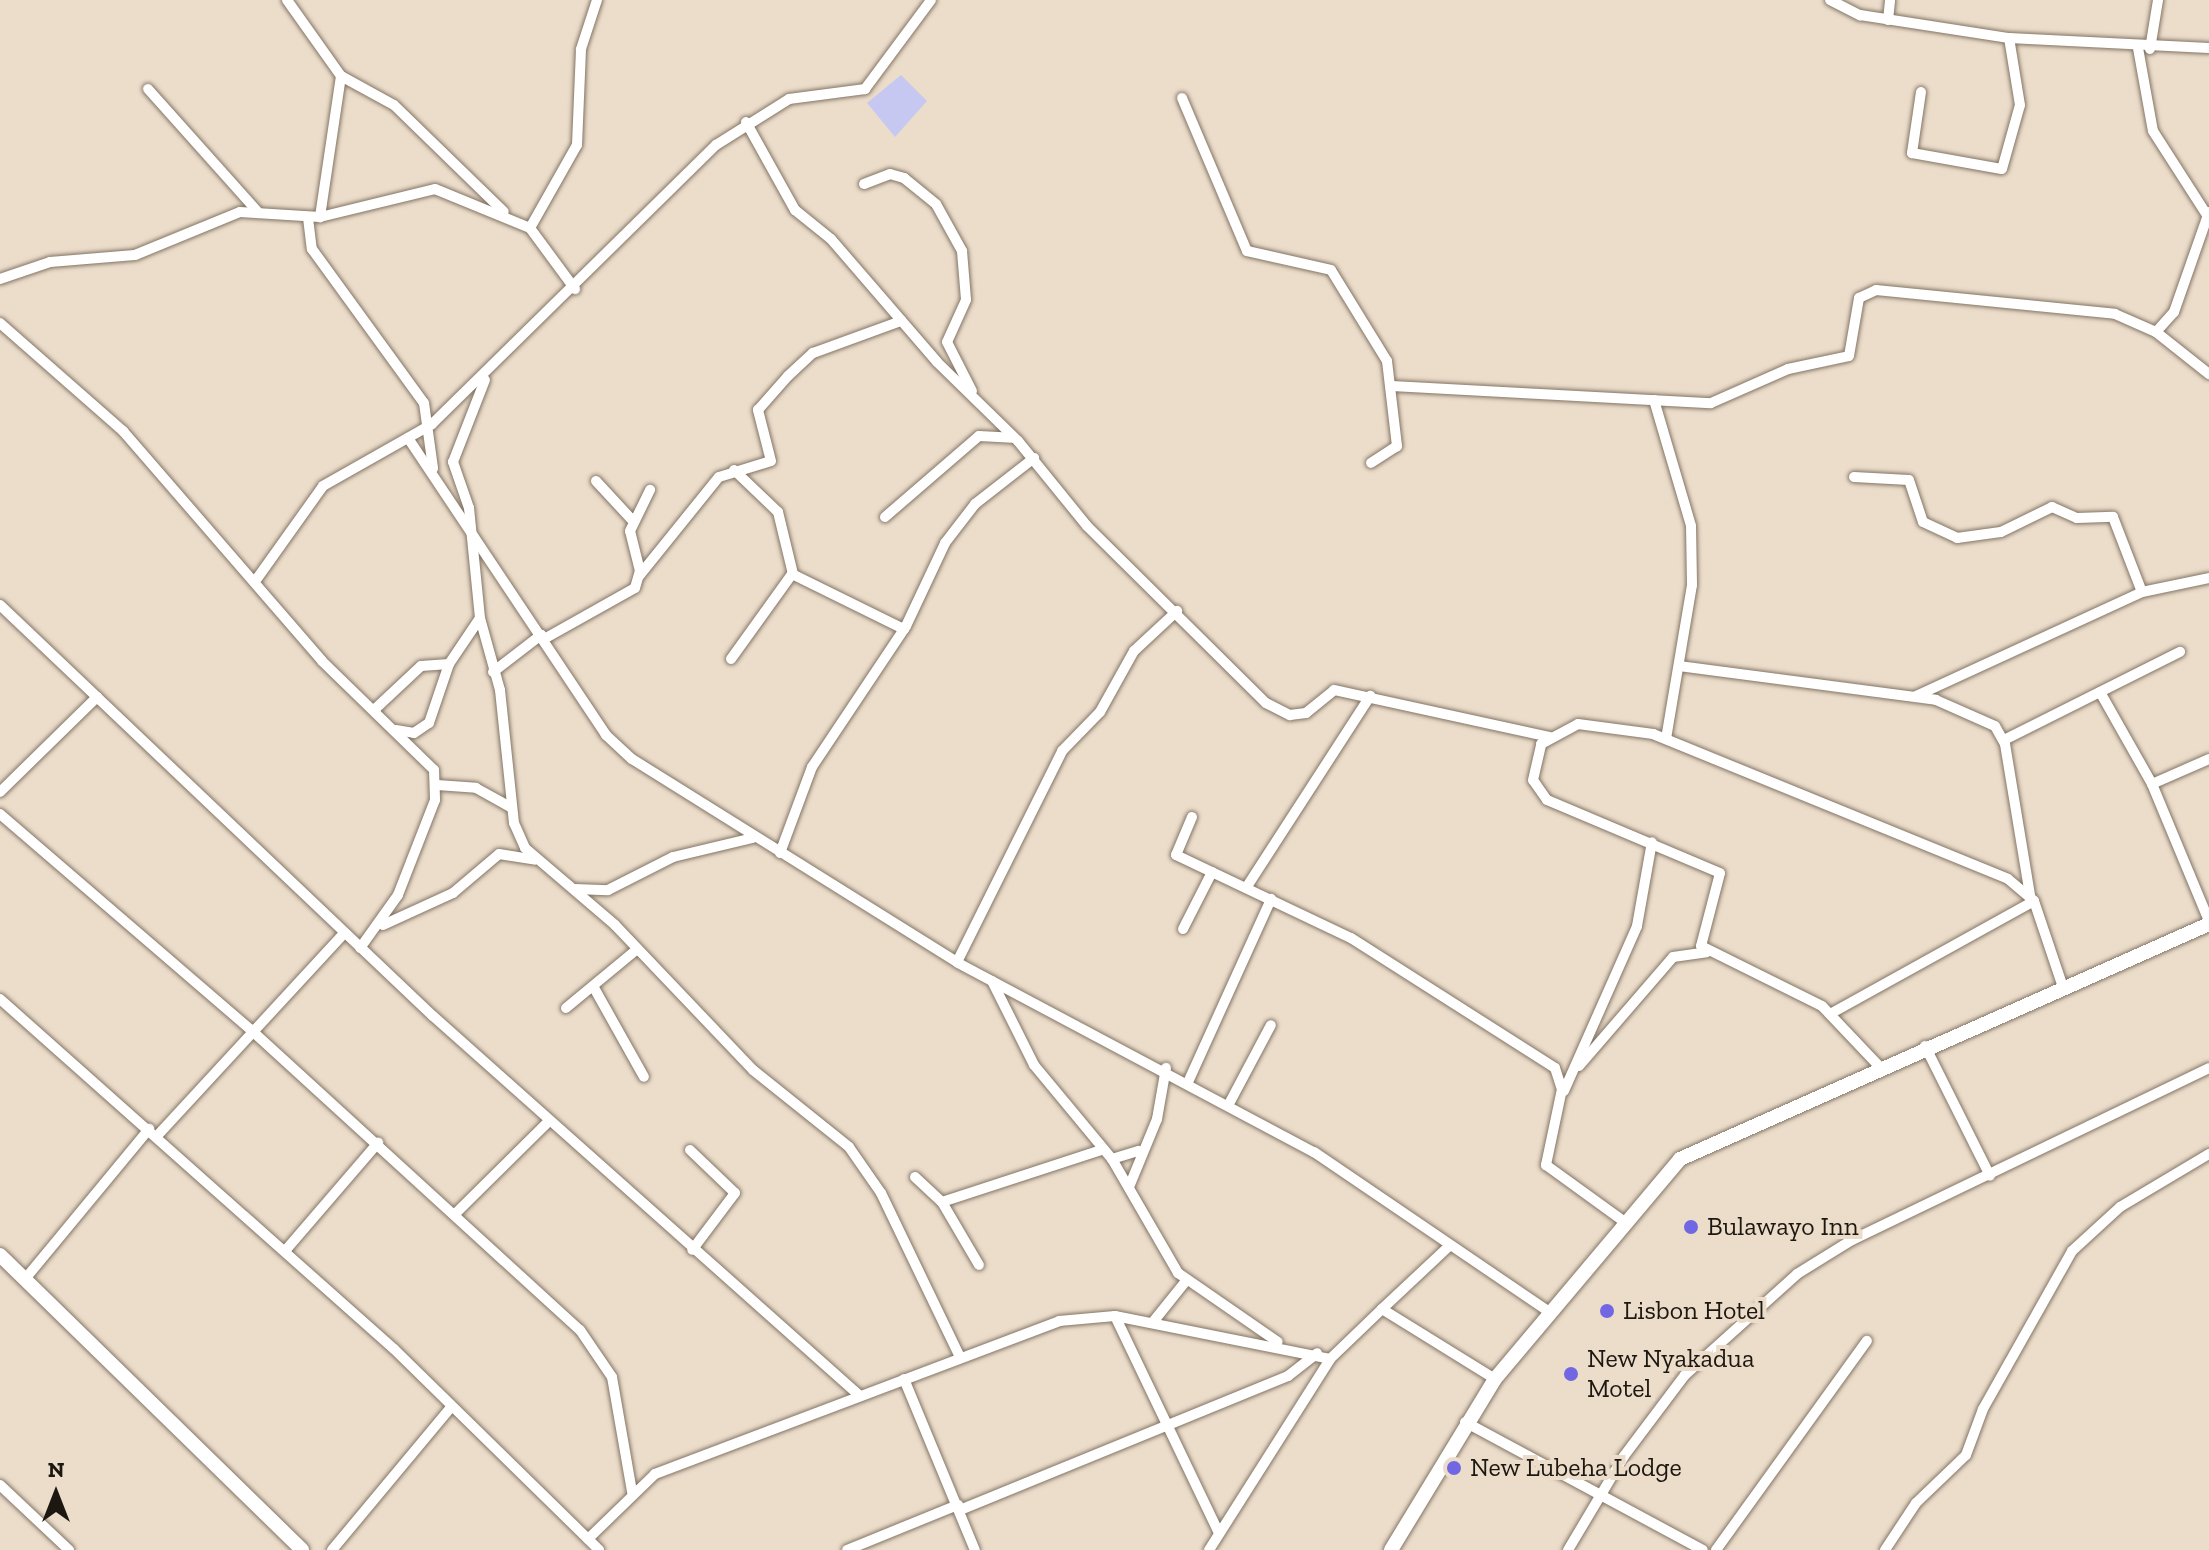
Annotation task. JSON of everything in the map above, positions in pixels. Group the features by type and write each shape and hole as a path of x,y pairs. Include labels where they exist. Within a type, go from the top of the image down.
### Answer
{"main road":[{"path":"1392,1550 1465,1422 1495,1379 1622,1220 1662,1175 1709,1140 1878,1065 2064,990 2209,922"},
{"path":"0,1255 302,1550"}],"street":[{"path":"287,0 341,76 394,105 510,218"},
{"path":"530,228 577,145 581,49 597,0"},
{"path":"256,580 323,486 430,425 487,375 575,289 659,197 746,122 802,94 865,89 931,0"},
{"path":"1830,0 1888,20 2009,38 2150,49 2209,48"},
{"path":"1888,20 1890,0"},
{"path":"2150,49 2158,0"},
{"path":"1921,92 1912,153 2002,169 2020,105 2009,38"},
{"path":"2138,48 2153,131 2208,213 2174,312 2156,332"},
{"path":"320,217 341,76"},
{"path":"148,89 259,213"},
{"path":"1182,98 1247,251 1331,270 1387,361 1397,446 1371,463"},
{"path":"746,122 789,203 836,244 901,321 1034,458 1087,526 1279,712 1306,713 1330,690 1370,696 1550,737 1589,724 1666,739 2008,879 2032,898"},
{"path":"864,184 890,174 904,178 936,204 962,251 966,300 948,347 979,404"},
{"path":"0,279 50,262 135,255 235,213 320,217 435,189 530,228 575,289"},
{"path":"308,218 308,243 413,385 430,425 433,469"},
{"path":"1392,386 1711,403 1788,369 1849,356 1857,304 1867,291 2092,310 2156,332 2209,374"},
{"path":"493,672 543,637 629,593 639,576 719,477 771,461 758,410 808,356 901,321"},
{"path":"0,323 123,431 220,549 256,580 322,661 430,765 437,785 398,895 360,948"},
{"path":"487,375 453,462 472,530 480,618 493,672 512,808 519,836 536,861 600,911 753,1070 849,1147 881,1193 959,1355"},
{"path":"1654,400 1691,526 1692,585 1666,739"},
{"path":"885,517 979,436 1018,441"},
{"path":"408,438 433,469 615,746 753,838 957,962 1230,1102 1548,1311"},
{"path":"780,853 812,767 904,629 945,543 975,504 1034,458"},
{"path":"731,659 793,574 778,512 734,470"},
{"path":"1854,477 1909,480 1923,522 1957,538 1992,535 2052,507 2077,518 2113,517 2142,592"},
{"path":"596,481 633,521"},
{"path":"639,576 633,521 650,490"},
{"path":"793,574 904,629"},
{"path":"1914,697 2142,592 2209,578"},
{"path":"0,605 344,933 548,1122 860,1396"},
{"path":"957,962 1062,751 1100,712 1134,651 1177,611"},
{"path":"394,729 425,728 449,664 480,618"},
{"path":"2004,740 2180,652"},
{"path":"374,710 421,666 449,664"},
{"path":"1679,666 1951,704 1995,726 2004,740 2032,898 2064,990"},
{"path":"2100,692 2152,784 2209,922"},
{"path":"1246,888 1370,696"},
{"path":"0,792 97,697"},
{"path":"1550,737 1533,760 1533,780 1547,800 1720,873 1699,940 1715,953 1830,1014 1878,1065"},
{"path":"2152,784 2209,759"},
{"path":"437,785 476,788 512,808"},
{"path":"0,814 378,1143 606,1363 632,1492"},
{"path":"1192,817 1176,855 1396,963 1555,1068 1560,1100"},
{"path":"573,889 615,888 673,857 753,838"},
{"path":"1622,1220 1546,1165 1560,1100 1637,926 1652,842"},
{"path":"374,931 411,906 453,893 499,854 536,861"},
{"path":"1183,929 1212,872"},
{"path":"600,911 615,888"},
{"path":"1830,1014 2032,898"},
{"path":"1189,1080 1271,899"},
{"path":"25,1279 153,1133 344,933"},
{"path":"566,1008 636,950"},
{"path":"1572,1073 1673,957 1689,950 1715,953"},
{"path":"992,981 1040,1075 1112,1159 1186,1281 1282,1344"},
{"path":"593,986 644,1077"},
{"path":"0,999 285,1251 452,1406 599,1550"},
{"path":"1230,1102 1271,1025"},
{"path":"1925,1046 1990,1176"},
{"path":"1129,1187 1139,1151 1157,1119 1166,1068"},
{"path":"1568,1550 1601,1494 1685,1375 1756,1305 1852,1240 2207,1071"},
{"path":"455,1214 548,1122"},
{"path":"285,1251 378,1143"},
{"path":"942,1202 1104,1149"},
{"path":"690,1150 735,1193 692,1250"},
{"path":"1112,1159 1139,1151"},
{"path":"1885,1550 1916,1503 1966,1455 2072,1251 2120,1207 2209,1154"},
{"path":"915,1177 942,1202 979,1265"},
{"path":"1209,1550 1330,1359 1449,1246"},
{"path":"1153,1322 1186,1281"},
{"path":"1382,1309 1495,1379"},
{"path":"1115,1316 1219,1533"},
{"path":"588,1539 632,1492 655,1474 959,1355 1059,1321 1115,1316 1282,1344 1330,1359"},
{"path":"1716,1550 1867,1341"},
{"path":"847,1550 1288,1376 1317,1353"},
{"path":"904,1379 975,1550"},
{"path":"332,1550 452,1406"},
{"path":"1465,1422 1703,1550"},
{"path":"0,1485 69,1550"}],"shaded area":[{"path":"901,75 927,101 895,137 867,103"}],"place":[{"name":"Bulawayo Inn","path":"1691,1227"},
{"name":"Lisbon Hotel","path":"1607,1311"},
{"name":"New Nyakadua Motel","path":"1571,1374"},
{"name":"New Lubeha Lodge","path":"1454,1468"}]}
